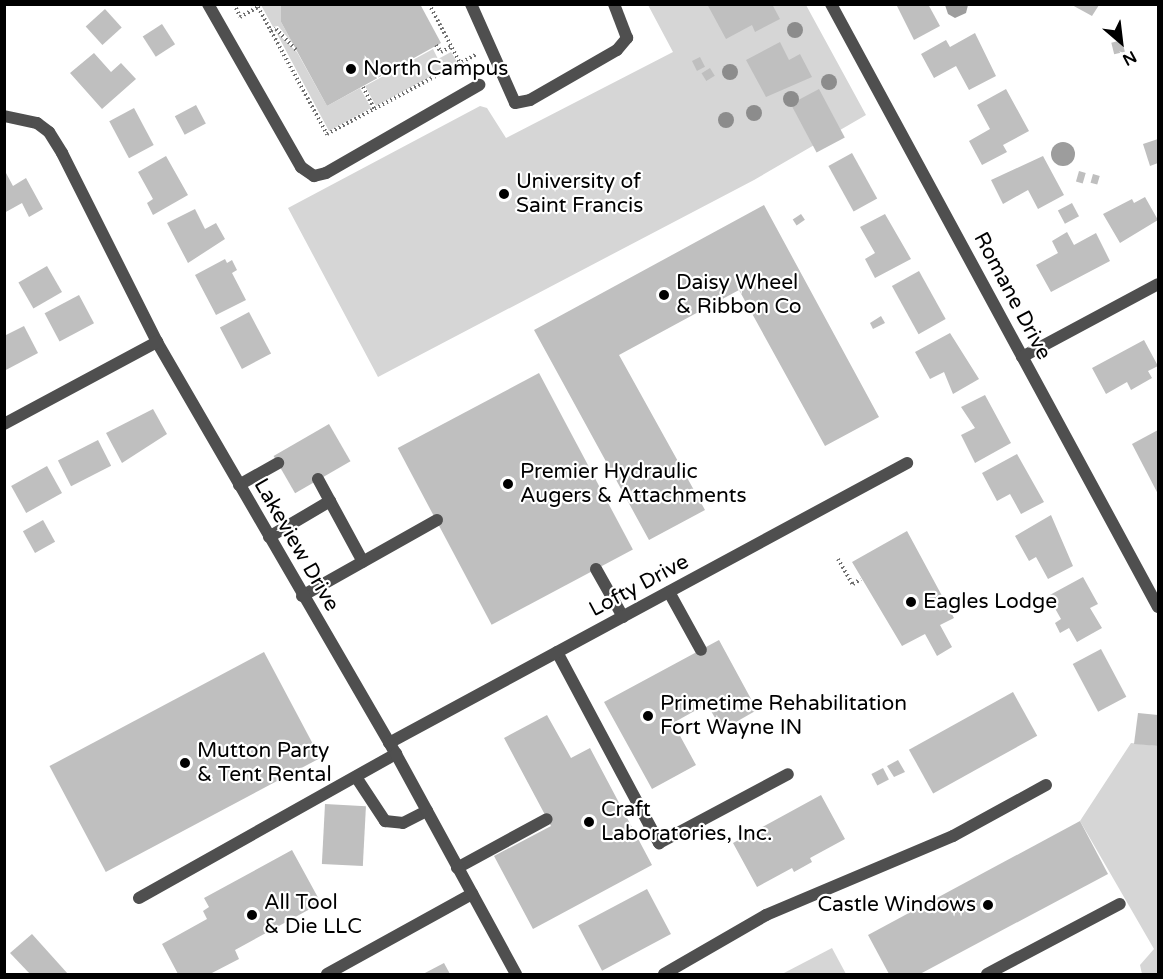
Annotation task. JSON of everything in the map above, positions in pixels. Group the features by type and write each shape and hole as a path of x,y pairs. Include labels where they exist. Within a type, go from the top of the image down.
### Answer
{"street":[{"path":"208,4 301,167 314,176 326,173 479,86"},
{"path":"471,4 501,77 515,103 530,99 618,50 627,39 614,4"},
{"name":"Romane Drive","path":"831,4 1158,607"},
{"name":"Lakeview Drive","path":"4,116 37,123 49,132 78,180 157,342 302,596 396,754 516,975"},
{"path":"1022,357 1158,284"},
{"path":"4,424 157,342"},
{"path":"239,484 278,463"},
{"name":"Lofty Drive","path":"389,743 907,463"},
{"path":"318,478 363,562"},
{"path":"269,537 330,501"},
{"path":"302,596 437,520"},
{"path":"596,569 623,617"},
{"path":"669,592 701,650"},
{"path":"557,652 658,843 788,774"},
{"path":"139,898 396,754"},
{"path":"356,777 385,821 403,823 427,811"},
{"path":"664,975 766,915 953,836 1046,786"},
{"path":"457,868 547,819"},
{"path":"327,975 472,894"},
{"path":"987,975 1120,904"}],"path":[{"path":"234,4 240,17 258,6 327,134 481,52"},
{"path":"429,4 460,63"},
{"path":"271,31 276,29 296,50"},
{"path":"436,45 441,52 451,47"},
{"path":"363,87 374,109"},
{"path":"838,560 853,585 861,579"}],"shaded area":[{"path":"968,4 966,13 955,18 948,14 945,5"},
{"path":"261,5 281,5 281,22 293,44 278,26 273,27"},
{"path":"648,5 806,5 866,115 754,180 378,377 288,208 480,106 487,108 506,138 673,52"},
{"path":"276,32 297,52 327,106 360,88 371,108 329,131"},
{"path":"433,49 438,59 451,52 457,62 376,106 365,86"},
{"path":"1063,142 1071,146 1075,154 1071,162 1063,166 1055,162 1051,154 1055,146"},
{"path":"1131,743 1158,746 1158,974 1142,974 1140,965 1154,949 1080,821"},
{"path":"832,948 846,974 782,974"}],"building":[{"name":"North Campus","path":"281,4 420,4 441,43 327,106 281,22"},
{"path":"707,4 772,4 780,19 755,32 752,25 726,39"},
{"path":"896,4 928,4 940,26 914,40"},
{"path":"1072,5 1099,5 1092,16"},
{"path":"105,9 122,28 102,45 86,26"},
{"path":"162,24 175,44 156,57 143,37"},
{"path":"975,33 996,76 969,90 956,66 934,78 921,54 946,40 950,47"},
{"path":"1122,40 1125,52 1114,54 1111,43"},
{"path":"780,42 789,60 800,54 812,77 766,97 746,60"},
{"path":"94,53 111,72 121,63 136,79 102,109 70,73"},
{"path":"700,57 705,67 697,71 692,61"},
{"path":"710,68 715,76 706,81 702,73"},
{"path":"819,89 845,138 817,153 791,104"},
{"path":"1006,89 1029,131 1003,145 1007,152 982,165 969,141 990,129 977,105"},
{"path":"196,105 206,124 185,135 175,116"},
{"path":"134,108 154,145 129,158 109,121"},
{"path":"1158,139 1158,163 1150,166 1143,144"},
{"path":"852,153 877,198 854,212 828,166"},
{"path":"166,156 188,195 153,215 147,203 153,199 138,172"},
{"path":"1043,156 1064,195 1038,209 1028,190 1003,204 991,180"},
{"path":"1079,171 1086,173 1083,184 1076,182"},
{"path":"6,173 13,186 26,178 43,209 29,217 22,203 4,213"},
{"path":"1093,174 1100,176 1097,185 1091,183"},
{"path":"1145,197 1158,220 1120,243 1103,214 1132,199 1134,203"},
{"path":"1072,203 1079,216 1065,224 1058,211"},
{"path":"764,205 879,417 825,446 739,290 619,355 705,510 649,540 534,330"},
{"path":"195,209 205,229 216,223 225,239 188,263 167,223"},
{"path":"801,214 805,220 797,225 793,220"},
{"path":"885,214 911,259 875,278 865,259 875,253 860,227"},
{"path":"1067,232 1074,245 1096,233 1110,261 1051,292 1036,265 1058,253 1052,241"},
{"path":"225,259 227,263 232,260 237,270 232,273 246,300 216,315 195,275"},
{"path":"47,266 62,292 33,308 18,282"},
{"path":"919,271 946,319 919,334 892,286"},
{"path":"79,295 94,323 60,342 45,313"},
{"path":"249,312 271,353 242,369 220,327"},
{"path":"881,316 885,323 873,329 870,323"},
{"path":"24,326 38,353 4,371 4,336"},
{"path":"950,333 979,379 953,394 944,372 930,379 915,352"},
{"path":"1144,340 1158,366 1148,371 1152,378 1131,390 1127,382 1106,394 1092,368"},
{"name":"Premier Hydraulic Augers & Attachments","path":"539,373 633,550 492,625 398,448"},
{"path":"985,395 1011,443 975,463 961,435 975,428 961,407"},
{"path":"153,409 167,434 122,463 106,433"},
{"path":"329,424 350,461 295,493 274,456"},
{"path":"1158,430 1158,494 1132,444"},
{"path":"98,440 111,466 71,486 58,460"},
{"path":"1017,454 1044,502 1021,514 1010,494 997,501 982,473"},
{"path":"47,466 62,493 26,513 11,486"},
{"path":"1051,515 1073,566 1048,579 1036,557 1029,561 1015,536"},
{"path":"43,520 55,542 35,553 23,531"},
{"name":"Eagles Lodge","path":"907,531 954,618 940,625 952,647 937,656 925,634 902,646 852,562"},
{"path":"1083,577 1098,604 1090,608 1102,628 1077,642 1069,628 1060,633 1055,623 1061,619 1048,596"},
{"name":"Primetime Rehabilitation Fort Wayne IN","path":"719,640 757,710 722,730 707,704 673,723 696,765 652,789 604,702"},
{"path":"1101,649 1126,697 1098,712 1073,664"},
{"name":"Mutton Party & Tent Rental","path":"264,652 320,758 106,872 49,766"},
{"path":"1013,692 1037,736 933,793 909,750"},
{"path":"1138,713 1158,715 1158,746 1134,744"},
{"name":"Craft Laboratories, Inc.","path":"547,715 571,758 590,748 652,865 533,929 494,856 551,826 504,738"},
{"path":"898,760 905,772 894,777 887,766"},
{"path":"883,768 889,780 877,785 871,774"},
{"path":"821,795 845,839 810,858 812,862 794,872 792,868 757,887 733,843"},
{"path":"325,804 366,806 363,866 322,864"},
{"name":"Castle Windows","path":"1080,821 1108,874 920,974 889,974 868,935"},
{"name":"All Tool & Die LLC","path":"292,850 321,903 235,950 239,959 210,974 178,974 162,944 207,919 203,911 209,907 204,898"},
{"path":"647,889 671,934 602,971 578,926"},
{"path":"32,934 68,974 30,974 10,953"},
{"path":"444,963 450,974 423,974"}],"place":[{"name":"North Campus","path":"351,69"},
{"name":"University of Saint Francis","path":"504,194"},
{"name":"Daisy Wheel & Ribbon Co","path":"664,295"},
{"name":"Premier Hydraulic Augers & Attachments","path":"508,484"},
{"name":"Eagles Lodge","path":"911,602"},
{"name":"Primetime Rehabilitation Fort Wayne IN","path":"648,716"},
{"name":"Mutton Party & Tent Rental","path":"185,763"},
{"name":"Craft Laboratories, Inc.","path":"589,822"},
{"name":"Castle Windows","path":"988,905"},
{"name":"All Tool & Die LLC","path":"252,915"}]}
